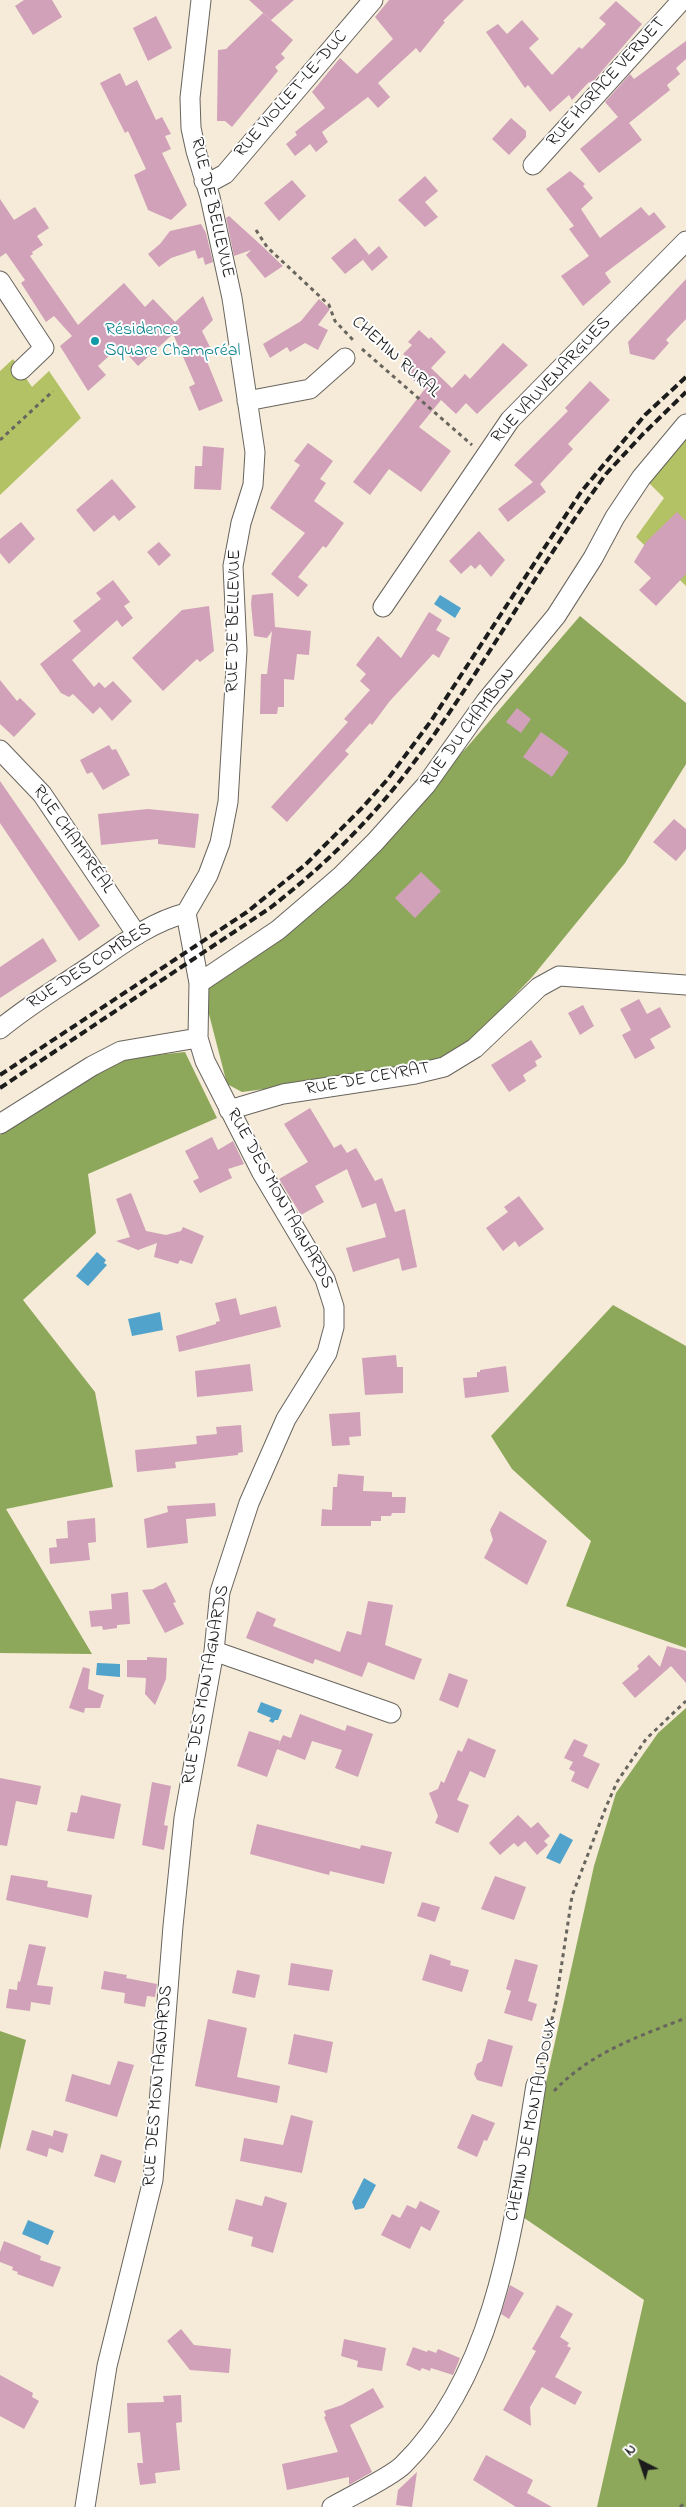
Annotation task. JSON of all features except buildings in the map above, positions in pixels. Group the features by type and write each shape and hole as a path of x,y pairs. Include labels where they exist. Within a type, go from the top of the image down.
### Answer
{"street":[{"name":"RUE DE BELLEVUE","path":"186,913 208,875 220,843 228,802 237,650 233,566 240,523 253,485 255,452 232,298 210,197 204,182 192,128 190,98 201,0"},
{"name":"RUE VIOLLET-LE-DUC","path":"204,182 225,174 373,0"},
{"name":"RUE HORACE VERNET","path":"533,165 682,0"},
{"name":"RUE VAUVENARGUES","path":"383,607 485,454 510,420 686,241"},
{"path":"0,281 44,348 20,370"},
{"path":"247,401 310,389 345,358"},
{"name":"RUE DU CHAMBON","path":"199,983 278,930 341,876 375,842 426,785 486,701 556,616 641,478 686,424"},
{"name":"RUE CHAMPRÉAL","path":"0,750 42,794 137,935"},
{"name":"RUE DES COMBES","path":"0,1029 20,1013 137,935 172,916 186,913"},
{"name":"RUE DES MONTAGNARDS","path":"85,2507 107,2366 153,2180 173,1926 184,1818 214,1651 220,1592 249,1503 286,1419 327,1353 334,1327 334,1307 325,1278 262,1173 205,1061 198,1038 199,983 186,913"},
{"name":"RUE DE CEYRAT","path":"229,1110 283,1094 415,1074 444,1067 476,1048 539,987 559,976 685,984"},
{"path":"0,1124 92,1066 122,1051 198,1038"},
{"path":"214,1651 391,1713"},
{"name":"CHEMIN DE MONTAUDOUX","path":"332,2507 402,2466 446,2415 475,2355 506,2262 536,2086"}],"path":[{"name":"CHEMIN RURAL","path":"256,230 267,247 329,305 335,321 357,344 463,438 485,454"},
{"path":"0,440 53,391"},
{"name":"CHEMIN DE MONTAUDOUX","path":"536,2086 556,2002 572,1896 617,1782 654,1730 686,1701"},
{"path":"532,2115 567,2078 620,2043 686,2018"},
{"path":"680,2507 686,2502"}],"green space":[{"path":"13,359 32,387 49,371 81,418 0,495 0,371"},
{"path":"686,433 686,586 636,537 664,498 647,481"},
{"path":"580,616 686,703 686,764 625,863 533,976 467,1046 436,1062 369,1075 242,1092 227,1084 203,991 354,869 468,746"},
{"path":"185,1052 217,1118 88,1174 96,1233 23,1300 95,1392 113,1487 6,1509 92,1654 0,1653 0,1135 81,1082 126,1058"},
{"path":"613,1305 686,1346 686,1648 566,1606 591,1541 512,1469 491,1436"},
{"path":"686,1708 686,2507 597,2507 644,2300 517,2213 594,1866 616,1793 658,1733"},
{"path":"0,2031 26,2040 0,2150"}],"water":[{"path":"440,595 461,608 455,618 434,604"},
{"path":"97,1252 106,1260 104,1263 107,1265 88,1286 76,1276"},
{"path":"160,1312 163,1330 132,1336 128,1319"},
{"path":"97,1663 120,1664 120,1677 96,1675"},
{"path":"261,1702 282,1710 278,1720 275,1720 273,1723 269,1721 271,1718 257,1712"},
{"path":"560,1833 573,1840 560,1864 546,1858"},
{"path":"364,2178 376,2185 364,2208 355,2210 352,2202"},
{"path":"28,2220 54,2231 48,2245 22,2234"}],"railway":[{"path":"0,1075 247,912 305,865 362,808 387,780 431,721 581,492 645,415 686,377"},
{"path":"0,1088 270,908 320,866 351,836 381,804 423,750 477,672 579,512 606,474 686,392"}],"place":[{"name":"Résidence Square Champréal","path":"95,341"}]}
